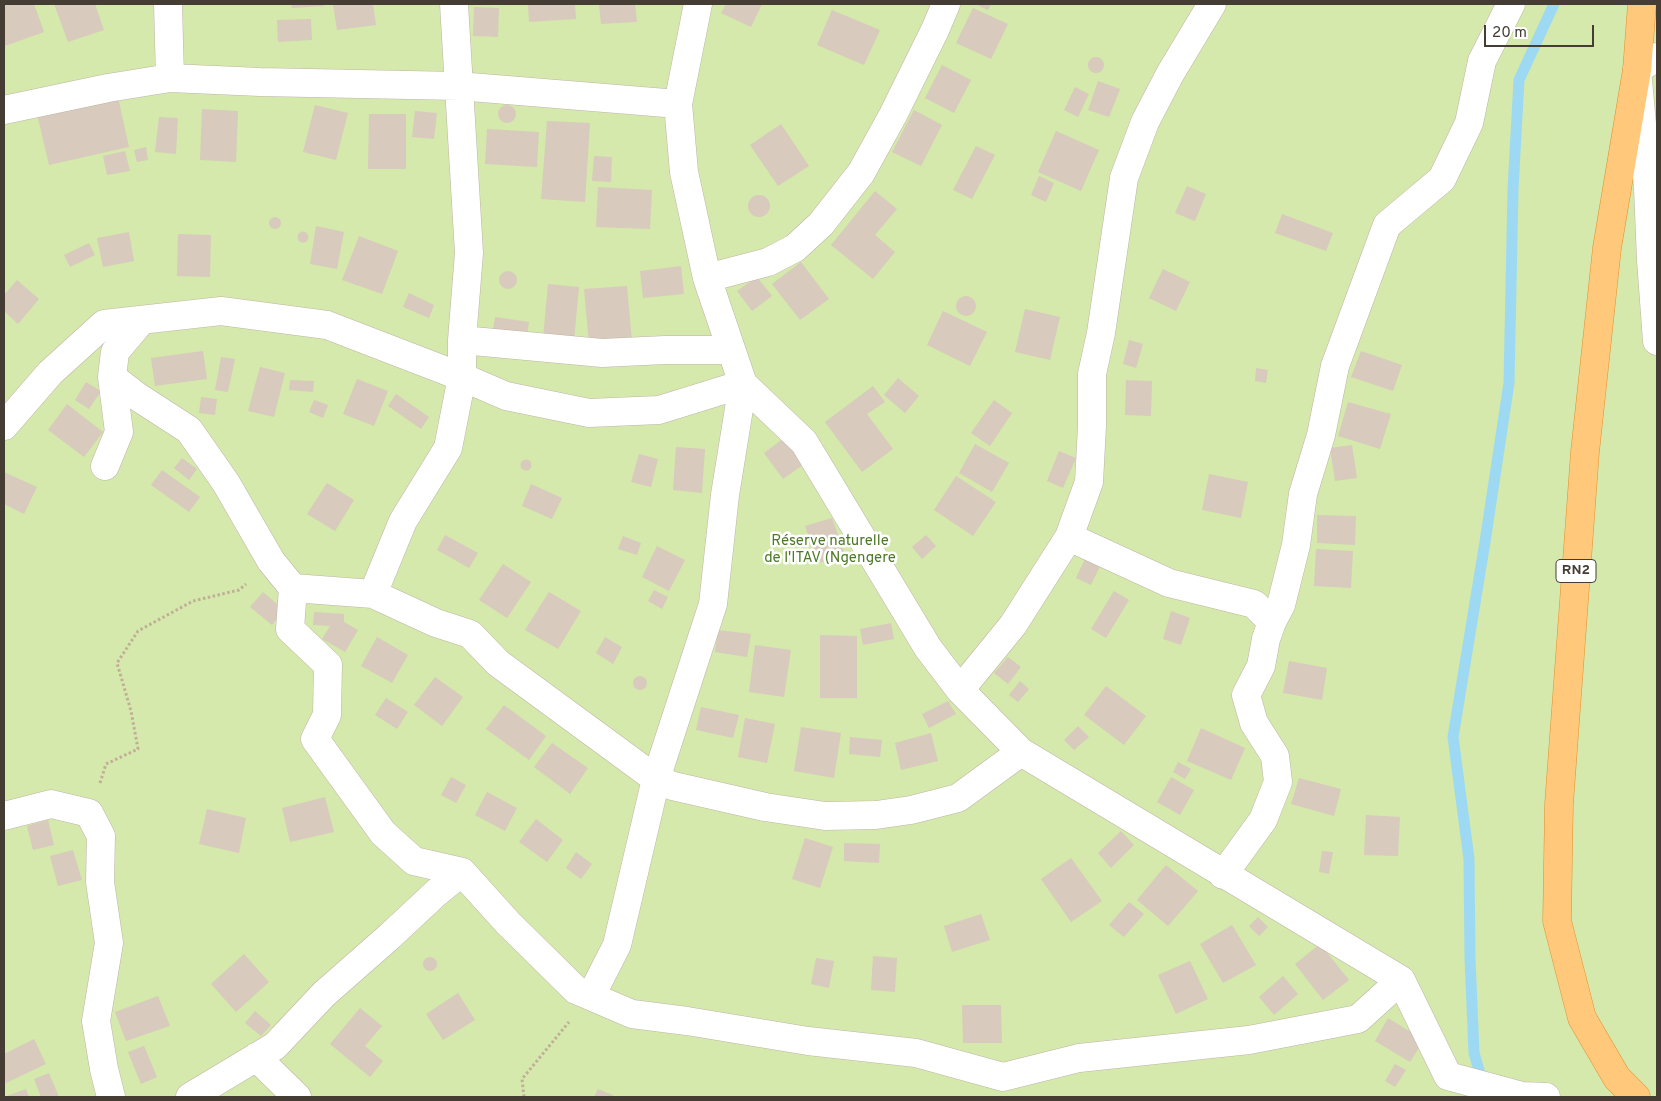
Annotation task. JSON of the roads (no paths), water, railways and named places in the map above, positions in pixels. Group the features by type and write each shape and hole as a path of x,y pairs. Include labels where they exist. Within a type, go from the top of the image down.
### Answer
{"highway":[{"name":"RN2","path":"1636,1097 1618,1078 1582,1018 1557,921 1559,804 1585,452 1607,248 1647,63 1641,16"}],"street":[{"path":"168,4 170,78"},
{"path":"372,594 403,521 448,448 462,377 462,340 469,253 454,4"},
{"path":"698,4 678,104 684,172 707,278 743,384 804,442 928,648 960,690 1021,752 1223,875 1303,920 1401,980 1448,1076 1534,1097"},
{"path":"707,278 768,262 795,248 821,224 861,173 893,115 946,4"},
{"path":"960,690 1014,625 1069,537 1089,482 1092,374 1101,333 1124,178 1145,122 1170,74 1212,4"},
{"path":"1223,875 1264,820 1278,782 1276,756 1254,723 1246,695 1262,666 1266,639 1281,605 1296,545 1303,494 1321,435 1335,366 1386,225 1442,179 1469,123 1482,61 1511,4"},
{"path":"1647,63 1648,179 1657,341"},
{"path":"4,110 108,88 170,78 458,86 678,104"},
{"path":"4,426 50,373 104,324 220,311 327,325 506,396 590,413 659,410 743,384"},
{"path":"104,466 119,432 112,377 116,352 142,320"},
{"path":"462,340 602,353 665,350 731,350"},
{"path":"112,377 138,397 189,430 226,483 271,561 293,588 290,629 328,665 327,715 315,739 383,833 414,861 462,872 508,923 576,990 632,1014 808,1041 916,1053 1003,1077 1079,1058 1249,1040 1358,1019 1401,980"},
{"path":"591,996 617,945 656,779 712,604 725,495 743,384"},
{"path":"1069,537 1169,583 1254,604 1272,622"},
{"path":"293,588 372,594 436,623 470,634 498,663 656,779 674,786 766,807 825,816 876,815 911,810 958,798 1021,752"},
{"path":"4,816 51,804 89,813 101,836 100,882 109,943 96,1021 111,1097"},
{"path":"190,1097 275,1046 324,994 462,872"},
{"path":"256,1057 297,1097"}],"waterway":[{"path":"1483,1084 1474,1053 1470,958 1469,859 1453,737 1509,383 1513,189 1519,80 1554,4"}],"park label":[{"name":"Réserve naturelle de l'ITAV (Ngengere","path":"830,550"}]}
